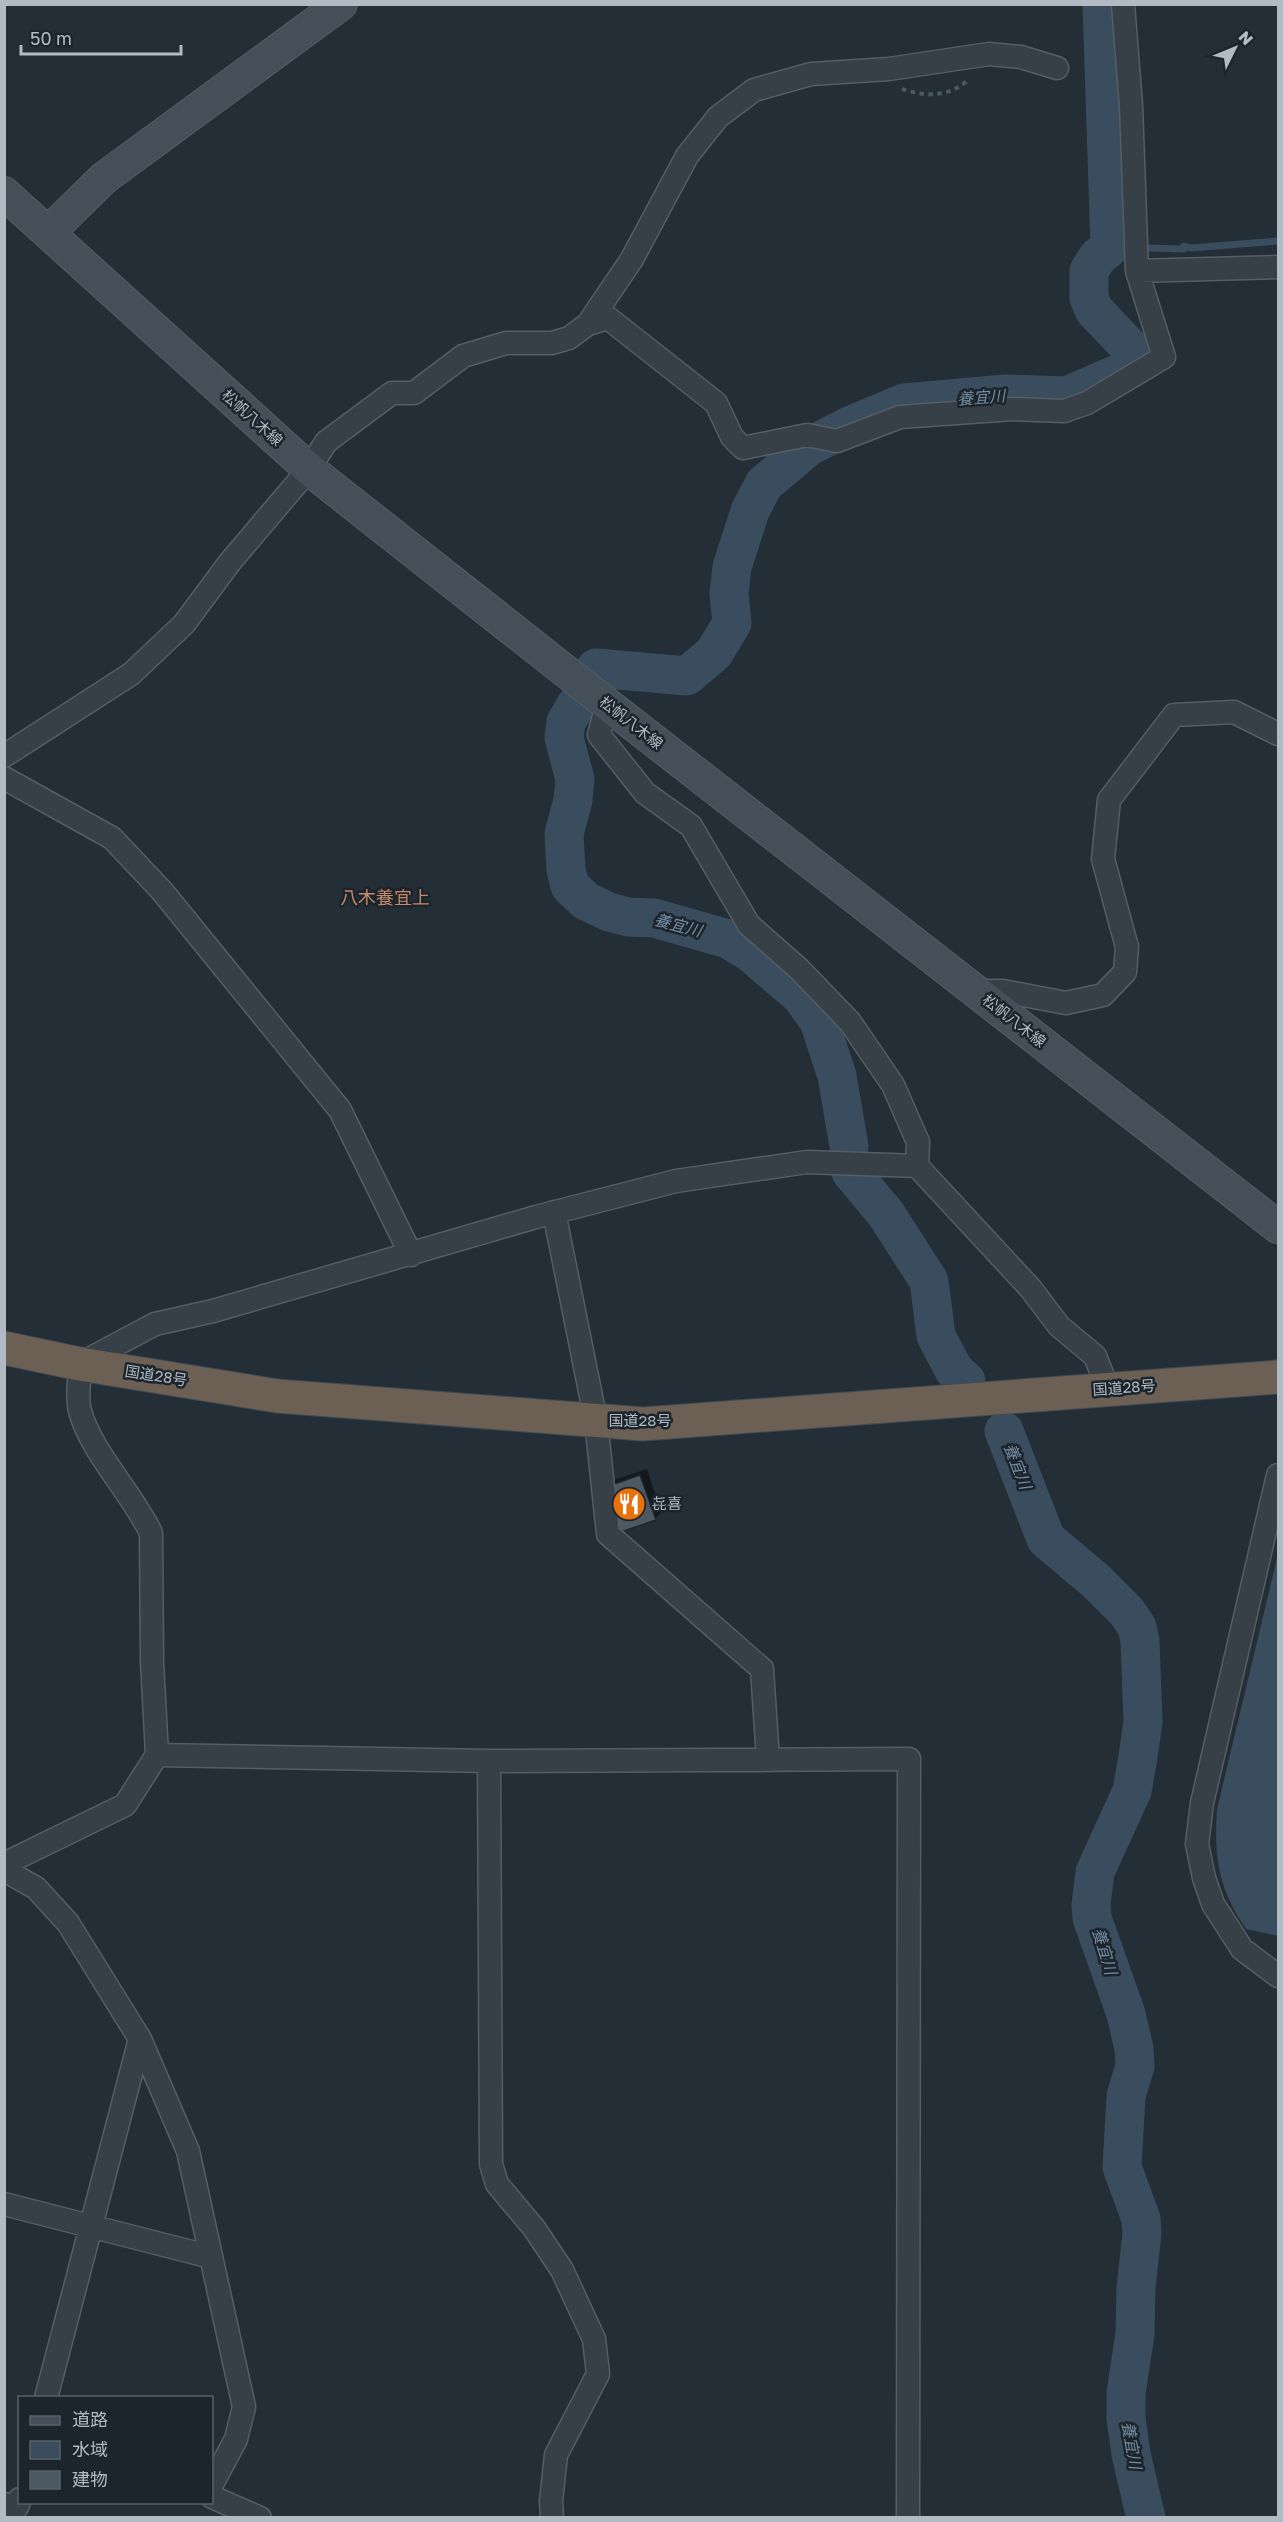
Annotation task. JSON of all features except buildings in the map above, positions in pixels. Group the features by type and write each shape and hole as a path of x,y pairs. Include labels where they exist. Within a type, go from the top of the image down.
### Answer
{"highway":[{"name":"国道28号","path":"4,1348 80,1364 277,1396 643,1424 1278,1377"}],"main road":[{"path":"49,232 104,178 341,4"},
{"name":"松帆八木線","path":"4,193 309,469 606,704 1278,1227"}],"street":[{"path":"588,324 609,318 716,403 732,437 743,448 807,435 837,441 900,417 1013,409 1064,411 1087,403 1164,357 1136,266 1131,105 1123,4"},
{"path":"4,756 131,674 184,624 230,562 309,469 326,442 392,393 414,393 463,356 506,343 569,338 588,324 632,259 687,156 718,117 754,90 811,74 889,69 989,54 1021,57 1057,68"},
{"path":"1136,266 1278,267"},
{"path":"606,704 599,735 645,793 691,826 749,925 799,969 850,1023 893,1085 918,1142 917,1166"},
{"path":"975,991 1003,991 1066,1003 1103,995 1125,972 1127,947 1103,859 1109,800 1173,715 1234,712 1278,735"},
{"path":"4,778 112,838 162,891 340,1110 411,1255"},
{"path":"4,1864 125,1805 157,1755 152,1661 151,1533 144,1517 99,1449 80,1410 80,1364 155,1324 213,1311 554,1212 676,1181 807,1162 917,1166 1031,1289 1059,1326 1095,1356 1108,1389"},
{"path":"554,1212 596,1421 608,1534 762,1669 768,1760"},
{"path":"1278,1475 1202,1803 1197,1844 1204,1878 1219,1913 1242,1949 1278,1976"},
{"path":"157,1755 489,1761 909,1759 908,2517"},
{"path":"489,1761 491,2164 497,2184 534,2228 562,2270 579,2302 594,2339 598,2374 556,2455 551,2501 552,2517"},
{"path":"4,1870 36,1888 68,1923 140,2038 188,2151 244,2407 236,2439 213,2482"},
{"path":"46,2396 140,2038"},
{"path":"4,2204 211,2257"},
{"path":"213,2498 260,2517"},
{"path":"4,2504 17,2507 18,2504"}],"water":[{"path":"1278,1554 1278,1936 1246,1929 1229,1900 1217,1858 1216,1827 1217,1809"}],"waterway":[{"name":"養宜川","path":"594,670 596,668 687,676 714,653 732,623 729,594 732,567 750,511 764,484 808,447 849,426 904,403 1006,394 1067,396 1136,366 1134,352 1094,310 1089,298 1089,271 1097,258 1110,247 1102,4"},
{"path":"1110,247 1184,249 1184,246 1191,248 1278,241"},
{"name":"養宜川","path":"576,705 566,722 564,738 575,779 573,800 564,834 566,870 570,886 586,901 609,912 628,917 654,918 728,939 751,953 801,996 819,1021 837,1076 849,1146"},
{"name":"養宜川","path":"851,1172 886,1214 929,1281 936,1336 954,1370 966,1381"},
{"name":"養宜川","path":"1004,1431 1046,1539 1096,1581 1127,1612 1137,1627 1140,1641 1143,1721 1132,1791 1095,1872 1091,1905 1092,1918 1126,2014 1134,2049 1135,2066 1126,2096 1122,2167 1141,2219 1142,2233 1136,2288 1135,2334 1126,2393 1126,2418 1131,2454 1146,2518"}],"place":[{"name":"㐂喜","path":"629,1504"}],"district":[{"name":"八木養宜上","path":"385,898"}]}
